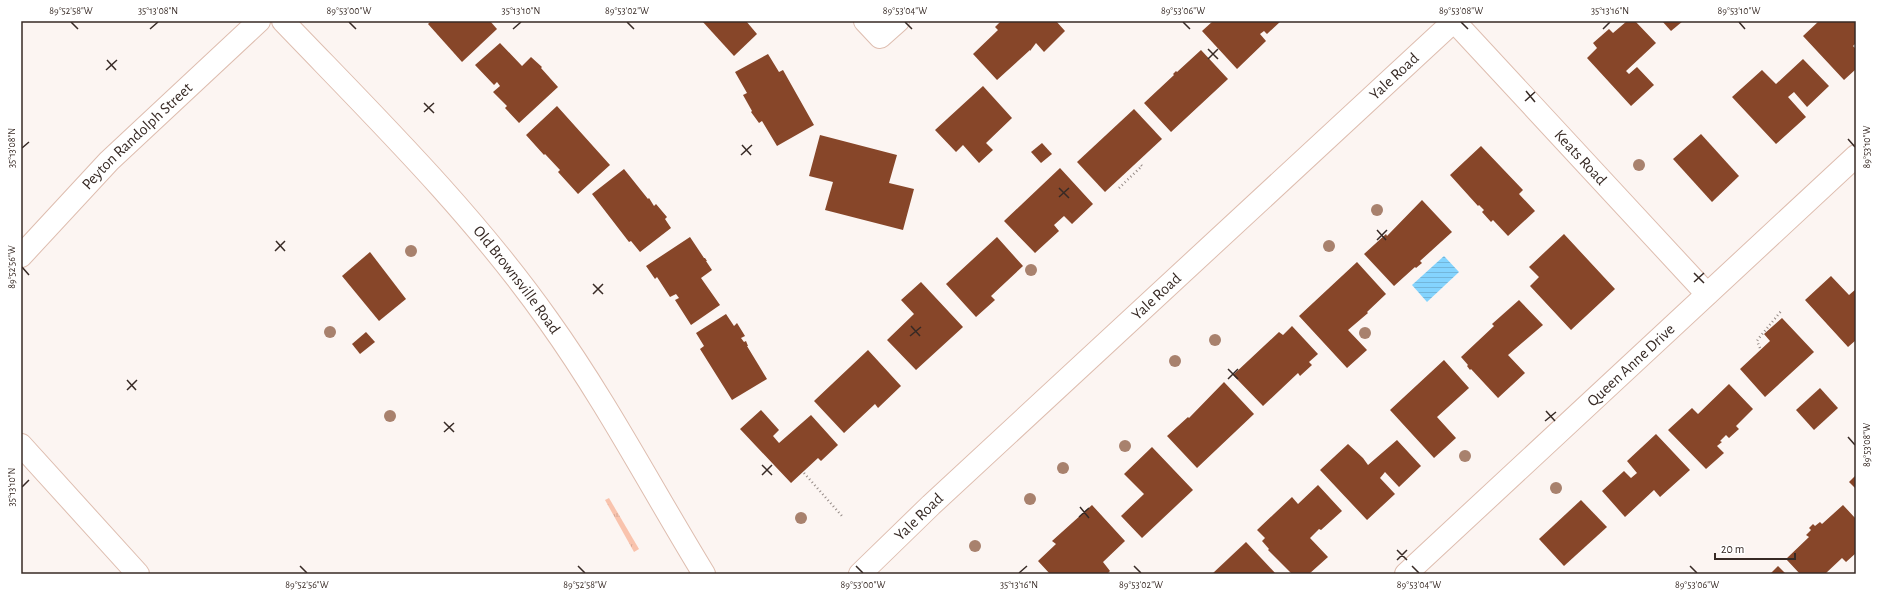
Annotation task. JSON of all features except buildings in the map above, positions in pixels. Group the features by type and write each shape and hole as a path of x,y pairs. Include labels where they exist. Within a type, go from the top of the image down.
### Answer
{"street":[{"name":"Peyton Randolph Street","path":"21,256 108,161 259,21"},
{"name":"Old Brownsville Road","path":"283,21 473,224 547,318 571,352 642,466 704,574"},
{"path":"865,21 880,37 898,21"},
{"name":"Keats Road","path":"1454,21 1707,294"},
{"name":"Yale Road","path":"860,574 931,505 1454,21"},
{"name":"Queen Anne Drive","path":"1406,574 1856,156"},
{"path":"21,445 138,574"}],"path":[{"path":"1119,188 1142,166 1140,164"},
{"path":"1760,348 1757,341 1782,310"},
{"path":"804,473 842,516"}],"green space":[{"path":"609,498 639,549 634,552 605,500"}],"water":[{"path":"1444,256 1459,272 1427,302 1412,285"}]}
